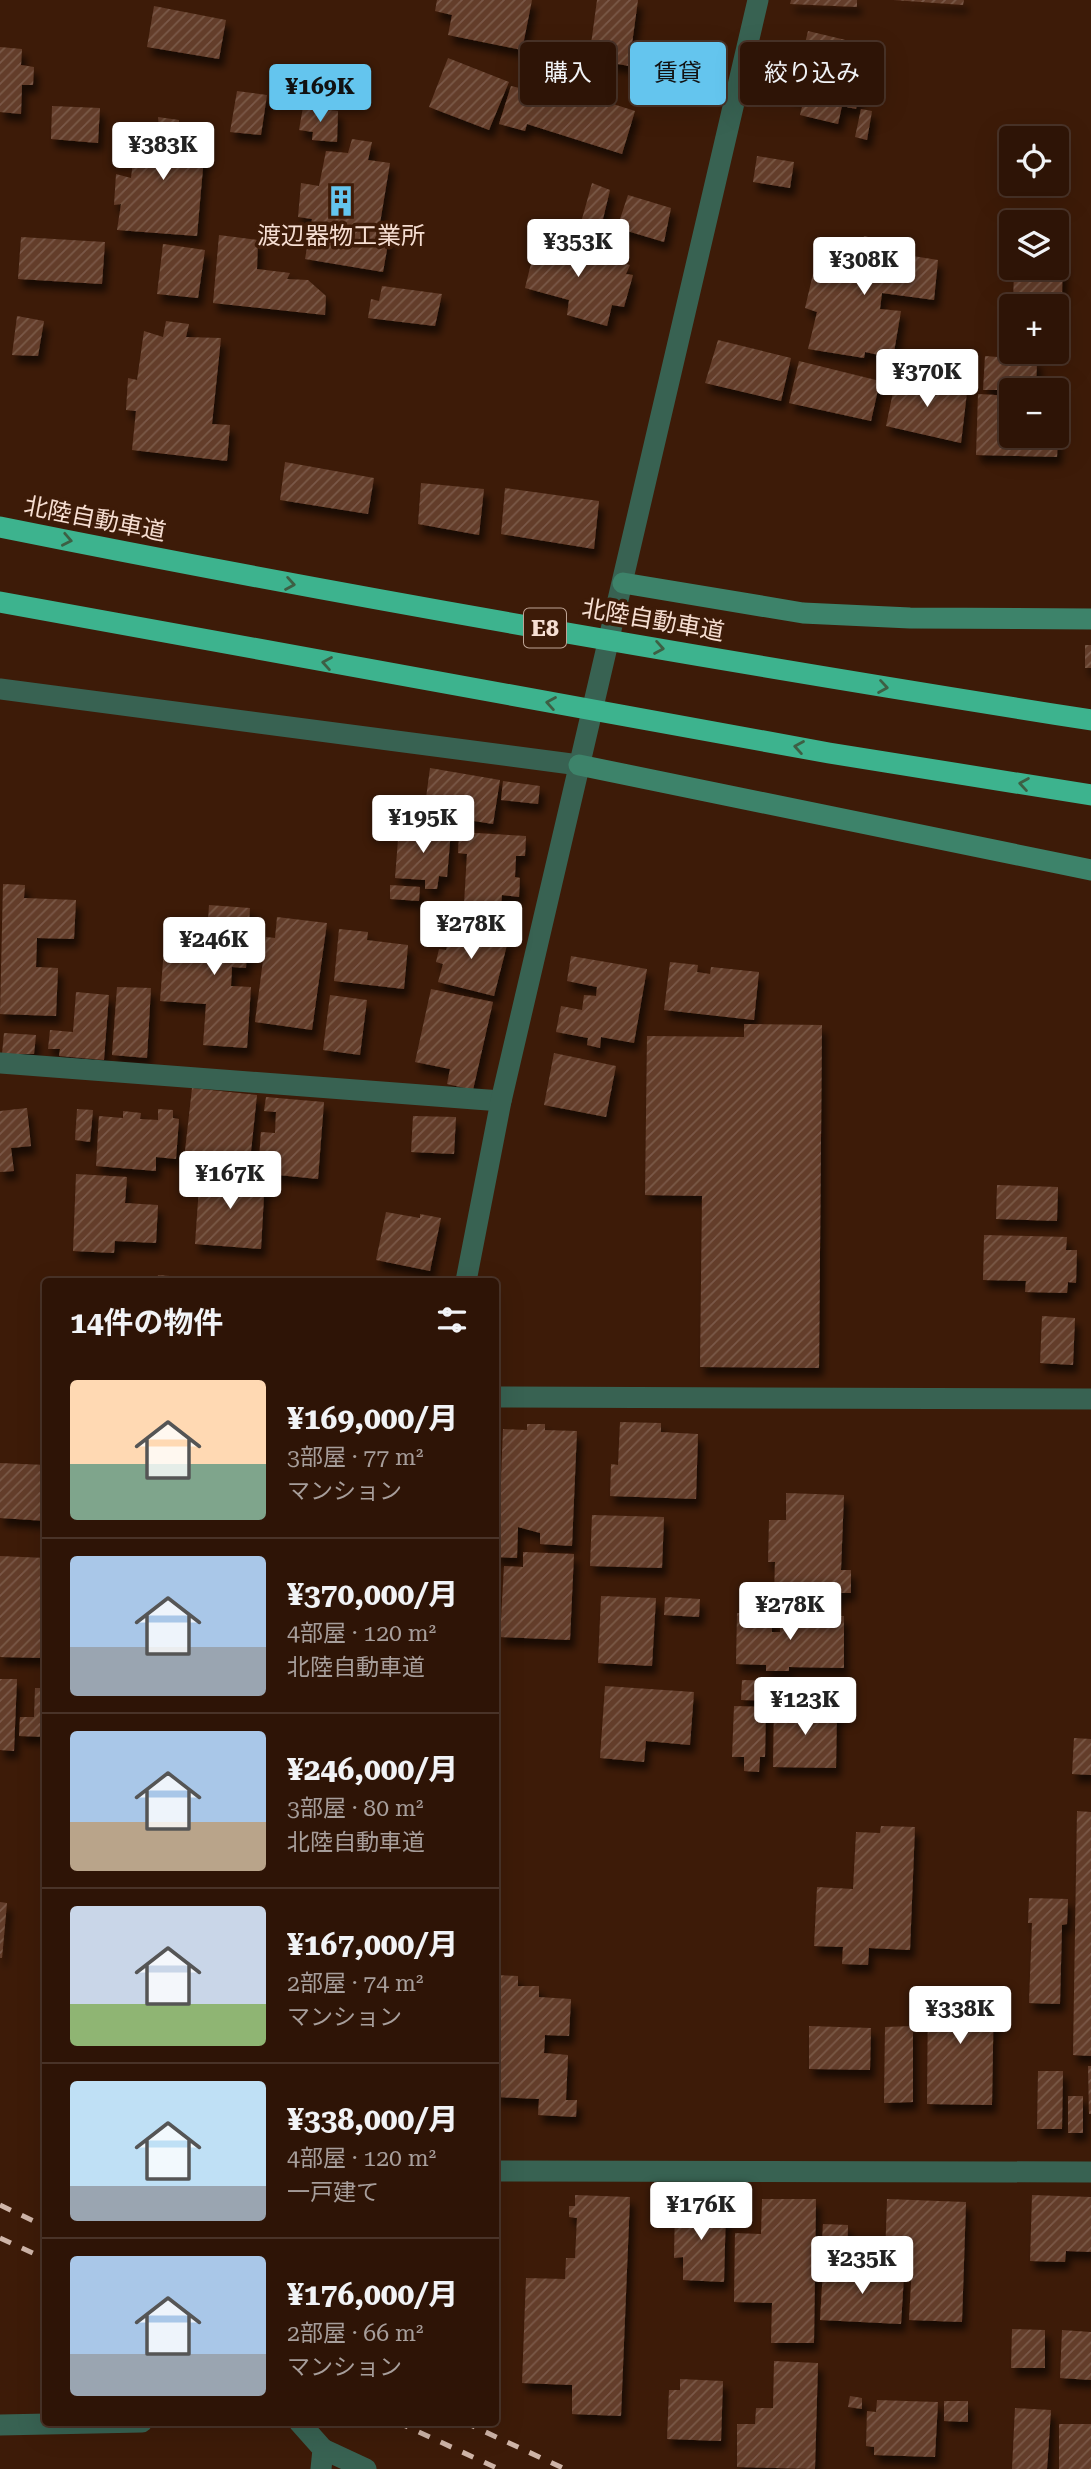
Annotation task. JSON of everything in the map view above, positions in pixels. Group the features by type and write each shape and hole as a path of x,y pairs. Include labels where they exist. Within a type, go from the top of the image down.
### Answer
{"highway":[{"name":"北陸自動車道","path":"0,527 235,574 852,682 1091,720"},
{"path":"0,602 829,753 1091,795"}],"street":[{"path":"467,1278 501,1101 758,0"},
{"path":"623,583 803,613 1091,619"},
{"path":"0,689 579,765 1091,870"},
{"path":"0,1063 501,1101"},
{"path":"499,1397 1091,1399"},
{"path":"499,2171 1091,2172"},
{"path":"0,2425 42,2424"},
{"path":"301,2426 322,2459 366,2469"}],"building":[{"path":"437,0 532,0 520,50 448,35 452,15 435,11"},
{"path":"597,0 638,0 632,42 630,42 629,66 616,64 616,42 591,42"},
{"path":"791,0 857,0 857,7 790,4"},
{"path":"893,0 964,0 963,5"},
{"path":"154,6 226,20 219,59 147,47"},
{"path":"808,31 854,42 805,42"},
{"path":"0,47 22,49 21,65 34,67 33,85 22,85 21,114 0,112"},
{"path":"448,58 509,82 489,130 429,107"},
{"path":"511,86 520,88 520,105 616,105 635,111 622,154 527,124 525,131 499,124"},
{"path":"237,91 267,95 261,135 230,132"},
{"path":"802,105 857,105 856,109 842,106 838,124 800,115"},
{"path":"52,106 100,108 98,143 51,139"},
{"path":"303,107 338,111 337,142 312,140 313,132 299,130"},
{"path":"861,109 872,111 867,140 855,137"},
{"path":"158,117 179,120 179,129 206,134 197,236 117,230 121,204 114,205 116,174 131,178 137,127 159,128"},
{"name":"渡辺器物工業所","path":"352,139 372,142 368,160 390,163 380,223 391,227 383,272 305,259 312,219 298,217 301,183 319,186 326,151 348,153"},
{"path":"757,156 794,162 790,188 753,182"},
{"path":"592,183 610,190 602,223 582,219"},
{"path":"628,195 671,208 664,242 617,228"},
{"path":"539,231 571,241 566,249 630,265 626,274 633,275 624,307 612,305 607,326 567,315 569,300 525,288"},
{"path":"219,235 258,240 257,269 290,273 287,279 308,280 326,296 325,315 213,303"},
{"path":"864,236 877,239 875,250 938,260 934,300 882,293 880,309 901,311 893,358 865,352 864,358 808,349 817,312 805,308 813,274 824,277 831,237 862,243"},
{"path":"21,237 105,242 102,284 18,279"},
{"path":"163,244 205,250 198,298 157,294"},
{"path":"1014,280 1062,280 1062,294 1013,294"},
{"path":"382,286 442,294 435,326 368,318 371,299 379,301"},
{"path":"17,316 44,321 38,356 12,355"},
{"path":"166,321 189,324 186,337 221,338 212,424 230,425 227,461 132,450 136,411 126,410 128,378 137,380 144,331 163,337"},
{"path":"718,340 791,358 781,401 705,383"},
{"path":"985,356 999,357 999,364 1037,364 1036,378 999,378 999,390 983,390"},
{"path":"799,361 880,381 871,421 789,403"},
{"path":"897,373 967,392 961,443 886,426"},
{"path":"978,394 999,395 999,448 1057,448 1057,457 976,455"},
{"path":"285,462 374,478 368,514 280,500"},
{"path":"421,483 484,489 479,535 418,524"},
{"path":"505,488 599,501 594,549 501,534"},
{"path":"1085,645 1091,645 1091,668 1085,668"},
{"path":"430,768 500,780 493,824 424,813"},
{"path":"503,781 540,786 538,804 501,800"},
{"path":"399,827 451,831 447,877 439,876 437,889 425,889 425,880 395,878"},
{"path":"459,832 526,836 525,856 516,856 515,877 520,878 519,897 502,895 501,907 464,904 467,854 458,853"},
{"path":"3,884 25,885 24,898 76,900 74,939 37,938 36,967 58,968 56,1016 0,1014"},
{"path":"390,885 420,887 419,901 390,899"},
{"path":"209,905 250,908 246,968 232,967 231,986 251,987 247,1048 203,1045 206,1004 160,1001 164,948 206,951"},
{"path":"277,917 327,923 312,1030 255,1022 266,937 275,938"},
{"path":"451,926 508,941 494,996 438,982 443,964 436,962 439,949 446,950 447,946 441,944 444,932 449,934"},
{"path":"339,929 368,932 367,940 408,945 404,989 334,981"},
{"path":"571,956 647,969 634,1043 601,1037 600,1048 587,1045 588,1038 556,1032 561,1006 582,1010 584,995 596,996 597,987 567,981"},
{"path":"670,962 698,965 697,972 710,974 711,967 759,972 754,1020 664,1010"},
{"path":"117,987 151,988 147,1058 112,1055"},
{"path":"431,989 493,1002 473,1090 447,1084 450,1069 415,1062"},
{"path":"76,992 109,995 104,1060 59,1056 60,1049 48,1049 50,1030 73,1032"},
{"path":"330,995 367,1000 360,1055 323,1050"},
{"path":"744,1024 822,1025 819,1368 700,1367 702,1196 645,1195 647,1036 744,1037"},
{"path":"4,1033 36,1035 34,1054 2,1054"},
{"path":"554,1053 616,1066 606,1117 544,1105"},
{"path":"192,1088 257,1095 250,1161 212,1157 212,1162 184,1160"},
{"path":"266,1097 324,1102 318,1179 258,1173 261,1132 275,1133 276,1112 264,1111"},
{"path":"27,1108 31,1146 11,1148 14,1171 0,1172 0,1111"},
{"path":"77,1109 93,1110 90,1142 75,1140"},
{"path":"158,1109 173,1110 173,1118 179,1119 176,1159 156,1157 156,1171 96,1166 99,1116 123,1118 123,1111 141,1113 140,1119 158,1120"},
{"path":"413,1116 456,1117 454,1154 411,1152"},
{"path":"200,1172 265,1178 261,1249 195,1244"},
{"path":"76,1174 127,1177 125,1203 158,1205 156,1243 115,1241 114,1253 73,1251"},
{"path":"997,1185 1058,1187 1057,1221 996,1219"},
{"path":"386,1212 420,1218 420,1214 441,1218 430,1271 376,1260"},
{"path":"984,1235 1067,1237 1066,1250 1077,1250 1076,1283 1068,1282 1067,1293 1025,1292 1026,1281 983,1280"},
{"path":"158,1275 170,1276 170,1278 158,1278"},
{"path":"1042,1316 1075,1318 1073,1365 1040,1363"},
{"path":"620,1422 661,1423 661,1432 698,1434 696,1499 610,1496 611,1464 618,1465"},
{"path":"527,1424 545,1424 545,1430 577,1431 572,1546 540,1544 540,1533 518,1527 517,1558 499,1557 499,1479 503,1429 527,1430"},
{"path":"0,1463 42,1465 42,1521 0,1518"},
{"path":"786,1493 844,1495 841,1570 851,1570 851,1593 840,1593 840,1599 774,1596 775,1562 768,1562 769,1520 786,1520"},
{"path":"592,1515 664,1517 662,1568 590,1566"},
{"path":"523,1552 574,1554 570,1640 500,1637 504,1566 523,1567"},
{"path":"0,1556 42,1558 42,1658 0,1657"},
{"path":"601,1596 656,1598 652,1666 598,1663"},
{"path":"665,1597 700,1599 699,1617 664,1615"},
{"path":"737,1613 772,1613 772,1632 780,1632 781,1615 844,1616 844,1668 789,1667 789,1671 766,1671 766,1665 736,1664"},
{"path":"0,1679 17,1679 14,1751 0,1750"},
{"path":"742,1680 813,1682 812,1702 741,1700"},
{"path":"605,1686 694,1692 690,1745 646,1741 644,1762 600,1758"},
{"path":"35,1688 42,1688 42,1737 19,1736 20,1717 34,1717"},
{"path":"734,1706 766,1707 765,1757 760,1757 759,1772 744,1771 744,1757 732,1757"},
{"path":"774,1706 837,1708 836,1768 773,1767"},
{"path":"1074,1738 1091,1739 1091,1775 1072,1774"},
{"path":"1077,1811 1091,1812 1091,2056 1073,2055"},
{"path":"881,1826 915,1827 910,1950 869,1948 868,1965 842,1964 843,1947 814,1946 817,1887 853,1889 856,1832 880,1833"},
{"path":"1029,1898 1068,1899 1067,1924 1062,1925 1060,2004 1029,2003 1032,1923 1028,1923"},
{"path":"0,1902 7,1903 2,1958 0,1958"},
{"path":"499,1975 518,1976 518,1986 539,1986 539,1997 571,1999 569,2036 545,2035 544,2053 568,2055 566,2100 577,2100 576,2117 538,2115 539,2099 499,2097"},
{"path":"928,1988 994,1989 992,2105 927,2104"},
{"path":"809,2026 871,2028 870,2070 809,2069"},
{"path":"913,2026 913,2102 884,2103 885,2027"},
{"path":"1088,2066 1091,2066 1091,2114 1089,2114"},
{"path":"1038,2071 1063,2071 1062,2129 1037,2129"},
{"path":"1068,2096 1083,2096 1083,2133 1068,2133"},
{"path":"575,2195 630,2197 621,2416 572,2414 572,2385 522,2383 526,2278 565,2279 566,2258 575,2258 577,2218 569,2217 569,2206 575,2206"},
{"path":"1032,2195 1091,2197 1091,2252 1066,2251 1065,2262 1030,2261"},
{"path":"762,2199 816,2199 814,2343 771,2343 772,2303 734,2302 735,2233 761,2234"},
{"path":"887,2199 966,2202 962,2322 909,2320 912,2266 894,2265 894,2258 885,2258"},
{"path":"675,2206 726,2208 724,2282 683,2280 683,2257 674,2258"},
{"path":"823,2224 848,2225 847,2261 821,2260"},
{"path":"855,2264 885,2266 885,2275 904,2276 901,2324 820,2320 823,2270 855,2272"},
{"path":"1012,2329 1045,2330 1045,2368 1011,2368"},
{"path":"1062,2330 1091,2332 1091,2380 1060,2378"},
{"path":"774,2361 818,2363 815,2469 737,2467 737,2424 755,2424 756,2408 773,2408"},
{"path":"680,2379 723,2381 721,2441 667,2439 669,2390 680,2390"},
{"path":"850,2396 862,2398 862,2409 848,2407"},
{"path":"877,2400 938,2402 935,2457 874,2455 874,2447 866,2446 867,2411 876,2412"},
{"path":"944,2401 968,2401 968,2422 944,2421"},
{"path":"1015,2408 1051,2410 1047,2469 1012,2469"},
{"path":"1059,2424 1091,2424 1091,2469 1059,2469"}],"railway":[{"path":"0,2205 42,2225"},
{"path":"0,2238 42,2257"},
{"path":"406,2426 499,2469"},
{"path":"473,2426 565,2469"}],"place":[{"name":"渡辺器物工業所","path":"341,201"}]}
